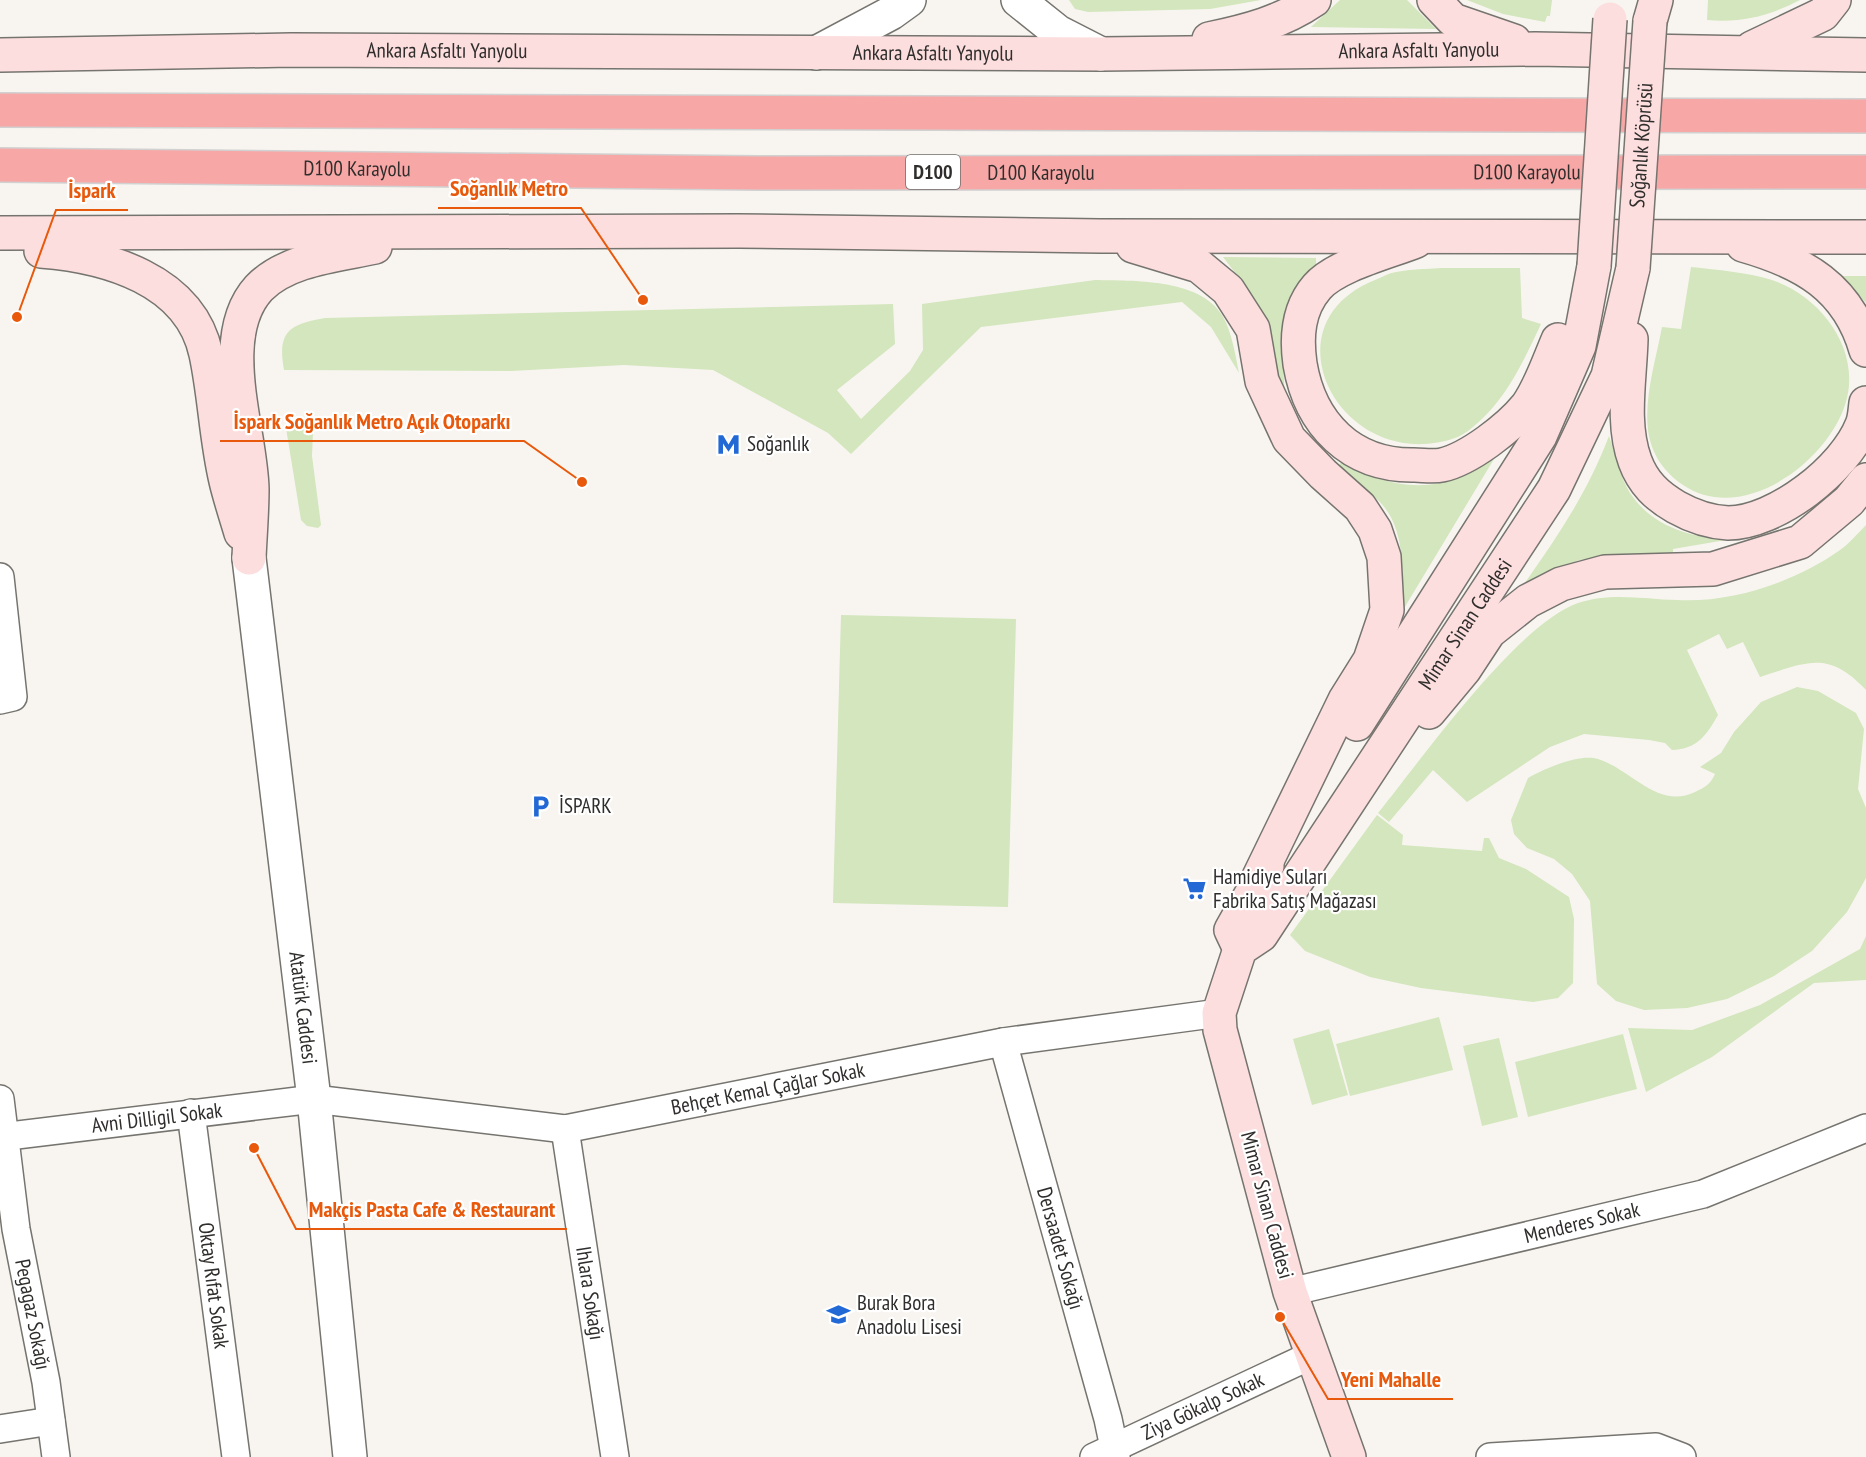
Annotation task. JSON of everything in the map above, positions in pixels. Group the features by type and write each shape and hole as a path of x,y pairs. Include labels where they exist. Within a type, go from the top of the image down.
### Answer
{"highway":[{"path":"0,110 1866,116"},
{"name":"D100 Karayolu","path":"0,165 758,173 1866,172"}],"main road":[{"path":"1146,54 1251,30 1292,15 1314,0"},
{"path":"1434,0 1453,20 1535,49"},
{"path":"1738,54 1793,31 1823,14 1834,0"},
{"name":"Soğanlık Köprüsü","path":"1594,266 1610,6"},
{"name":"Soğanlık Köprüsü","path":"1634,268 1652,7"},
{"name":"Ankara Asfaltı Yanyolu","path":"0,55 291,50 1146,54 1535,49 1866,55"},
{"path":"0,233 739,231 1100,236 1866,237"},
{"path":"249,558 252,488 241,416 237,339 241,320 259,288 279,274 301,265 444,233"},
{"path":"1431,235 1336,273 1318,286 1300,315 1298,347 1305,389 1324,425 1360,454 1394,465 1442,465 1489,443 1527,405 1594,266"},
{"path":"1100,236 1199,266 1227,290 1253,329 1262,381 1289,439 1360,507 1375,530 1384,557 1387,610 1370,660 1345,700 1256,883"},
{"path":"1712,237 1772,253 1800,267 1840,296 1858,322 1866,350"},
{"path":"0,249 79,254 115,264 149,279 178,303 191,318 206,352 226,480 249,558"},
{"name":"Mimar Sinan Caddesi","path":"1240,949 1231,930 1256,883 1540,436 1579,346 1594,266"},
{"path":"1634,268 1627,428 1635,462 1655,495 1695,518 1729,523 1769,514 1802,494 1843,455 1862,425 1866,403"},
{"name":"Mimar Sinan Caddesi","path":"1349,1457 1290,1292 1220,1030 1219,1012 1240,949 1261,935 1554,489 1608,376 1634,268"},
{"path":"1324,838 1464,670 1489,632 1527,601 1561,584 1605,572 1713,569 1800,542 1848,501 1866,480"}],"street":[{"path":"816,52 891,13 909,0"},
{"path":"1032,6 1070,40 1101,54"},
{"name":"Atatürk Caddesi","path":"249,558 314,1099 350,1457"},
{"path":"0,577 13,697 0,700"},
{"name":"Behçet Kemal Çağlar Sokak","path":"314,1099 565,1129 1003,1042 1219,1012"},
{"name":"Dersaadet Sokağı","path":"1003,1042 1090,1351 1108,1454"},
{"name":"Pegagaz Sokağı","path":"0,1099 8,1230 46,1382 56,1457"},
{"name":"Avni Dilligil Sokak","path":"3,1136 314,1099"},
{"name":"Oktay Rıfat Sokak","path":"191,1113 236,1457"},
{"name":"Menderes Sokak","path":"1290,1292 1703,1194 1866,1128"},
{"name":"Ihlara Sokağı","path":"565,1129 615,1457"},
{"name":"Ziya Gökalp Sokak","path":"1108,1454 1312,1355"},
{"path":"0,1429 51,1421"},
{"path":"1490,1457 1656,1447 1682,1457"}],"green space":[{"path":"1069,0 1261,0 1210,9 1088,12 1075,9"},
{"path":"1340,0 1407,0 1436,29 1311,27"},
{"path":"1467,0 1552,0 1550,16 1547,16 1545,22 1503,14"},
{"path":"1708,0 1800,0 1755,17 1720,21 1707,20"},
{"path":"1223,257 1316,258 1316,268 1282,347 1285,398 1282,396 1266,322 1246,287"},
{"path":"1691,267 1752,275 1790,288 1821,312 1834,328 1843,346 1848,365 1849,385 1845,405 1835,427 1820,448 1801,466 1779,482 1755,493 1731,498 1706,495 1683,485 1660,462 1652,447 1647,417 1649,391 1662,327 1681,329"},
{"path":"1441,268 1520,268 1522,318 1541,324 1511,382 1492,408 1468,431 1453,439 1430,444 1391,440 1362,426 1340,405 1325,379 1320,351 1326,324 1344,299 1375,280 1396,272"},
{"path":"1842,276 1866,276 1866,303"},
{"path":"1095,280 1164,284 1198,294 1222,315 1233,343 1239,373 1211,327 1182,302 981,327 851,454 828,433 713,370 624,365 511,371 284,370 282,357 284,338 288,332 302,323 325,318 893,304 895,344 837,390 861,419 910,371 923,350 922,304"},
{"path":"289,412 313,432 312,456 321,525 318,528 307,526 301,520 286,428 285,414"},
{"path":"1609,436 1626,487 1649,514 1672,528 1698,536 1726,540 1673,549 1673,558 1610,557 1579,560 1522,587 1581,496"},
{"path":"1494,459 1403,610 1402,557 1392,519 1376,498 1337,470 1341,462 1379,479 1406,485 1420,485 1454,479"},
{"path":"1866,525 1866,690 1853,677 1828,664 1805,664 1760,677 1743,642 1727,649 1719,634 1687,650 1718,715 1705,735 1694,744 1672,750 1665,743 1649,740 1584,734 1550,747 1467,802 1433,770 1389,822 1378,813 1471,696 1499,665 1553,616 1578,603 1602,598 1698,600 1741,594 1762,588 1803,572 1822,561 1843,548"},
{"path":"841,615 1016,619 1008,907 833,903"},
{"path":"1797,687 1818,691 1856,713 1864,729 1858,789 1866,808 1866,878 1847,912 1812,951 1774,976 1727,999 1687,1008 1644,1010 1616,1001 1597,984 1590,901 1572,874 1554,859 1527,848 1514,834 1511,820 1528,778 1562,763 1590,758 1610,764 1645,786 1669,796 1682,796 1695,792 1707,785 1715,774 1700,767 1721,753 1734,732 1761,702"},
{"path":"1377,815 1403,835 1402,845 1482,851 1484,838 1489,838 1499,858 1526,869 1569,897 1574,919 1573,983 1558,998 1533,1002 1421,988 1370,977 1305,951 1290,935"},
{"path":"1866,936 1866,980 1814,983 1712,1057 1646,1092 1628,1028 1692,1030 1760,1005 1860,949"},
{"path":"1439,1017 1453,1070 1350,1096 1336,1044"},
{"path":"1329,1029 1348,1095 1312,1105 1293,1039"},
{"path":"1623,1034 1637,1089 1528,1117 1515,1062"},
{"path":"1499,1038 1518,1117 1482,1126 1463,1046"}],"place":[{"name":"Soğanlık Metro","path":"643,300"},
{"name":"İspark","path":"17,317"},
{"name":"Soğanlık","path":"729,444"},
{"name":"İspark Soğanlık Metro Açık Otoparkı","path":"582,482"},
{"name":"İSPARK","path":"541,806"},
{"name":"Hamidiye Suları Fabrika Satış Mağazası","path":"1195,889"},
{"name":"Makçis Pasta Cafe & Restaurant","path":"254,1148"},
{"name":"Burak Bora Anadolu Lisesi","path":"839,1315"},
{"name":"Yeni Mahalle","path":"1280,1317"}]}
